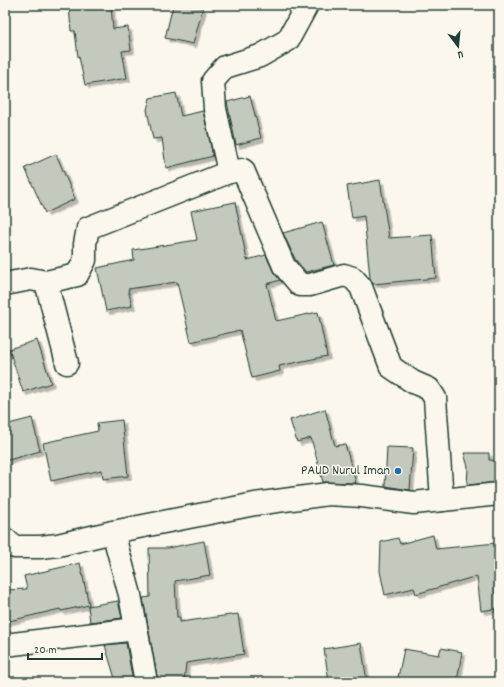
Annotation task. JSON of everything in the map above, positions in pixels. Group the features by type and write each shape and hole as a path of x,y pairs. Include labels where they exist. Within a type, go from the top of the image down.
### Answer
{"street":[{"path":"229,172 215,109 212,81 225,67 260,56 288,40 307,5"},
{"path":"5,284 31,279 46,282 77,275 85,260 85,244 88,228 229,172 243,170 281,260 294,279 300,285 310,285 344,275 353,278 361,287 391,366 412,382 429,389 435,398 442,500"},
{"path":"46,282 67,363"},
{"path":"5,539 14,547 58,545 112,532 255,504 328,494 362,496 414,503 499,494"},
{"path":"112,532 130,595 146,682"},
{"path":"5,645 136,629"}],"building":[{"path":"69,5 111,5 113,29 128,27 131,50 122,51 127,78 85,85 78,57 75,31 71,31"},
{"path":"173,5 192,5 203,8 193,44 165,38"},
{"path":"176,93 181,116 203,111 213,156 166,168 162,138 153,139 147,110 150,98"},
{"path":"250,96 261,138 236,145 227,102"},
{"path":"56,154 75,199 45,213 25,168"},
{"path":"380,180 389,238 432,235 436,278 373,284 370,278 364,216 352,218 347,186"},
{"path":"235,202 247,260 266,255 273,271 280,280 267,284 276,321 318,312 327,356 279,366 280,371 252,378 240,330 191,342 177,282 128,289 132,306 106,311 97,268 134,260 133,250 197,240 191,211"},
{"path":"322,222 334,265 306,272 295,259 283,233"},
{"path":"37,340 51,383 23,392 9,349"},
{"path":"325,409 335,446 345,444 356,483 323,482 311,438 297,442 290,420"},
{"path":"32,418 40,451 5,461 5,425"},
{"path":"122,420 128,476 103,479 102,470 51,481 43,443 98,431 97,423"},
{"name":"PAUD Nurul Iman","path":"387,447 413,448 410,490 385,486"},
{"path":"464,453 489,453 489,460 499,461 499,482 467,485 468,467"},
{"path":"433,535 436,549 496,543 499,577 499,608 481,611 477,576 416,594 414,588 385,595 380,571 381,542 398,538 400,544"},
{"path":"204,541 210,575 175,581 177,617 180,617 180,622 238,614 244,654 186,663 184,682 158,682 143,598 150,597 149,548 168,548"},
{"path":"80,563 89,605 61,611 60,609 5,622 5,590 27,589 24,576"},
{"path":"118,601 122,618 90,622 88,606"},
{"path":"126,643 133,682 116,682 105,645"},
{"path":"361,643 367,682 329,682 324,649"},
{"path":"441,648 462,652 457,682 397,682 404,649 439,655"}],"place":[{"name":"PAUD Nurul Iman","path":"398,471"}]}
